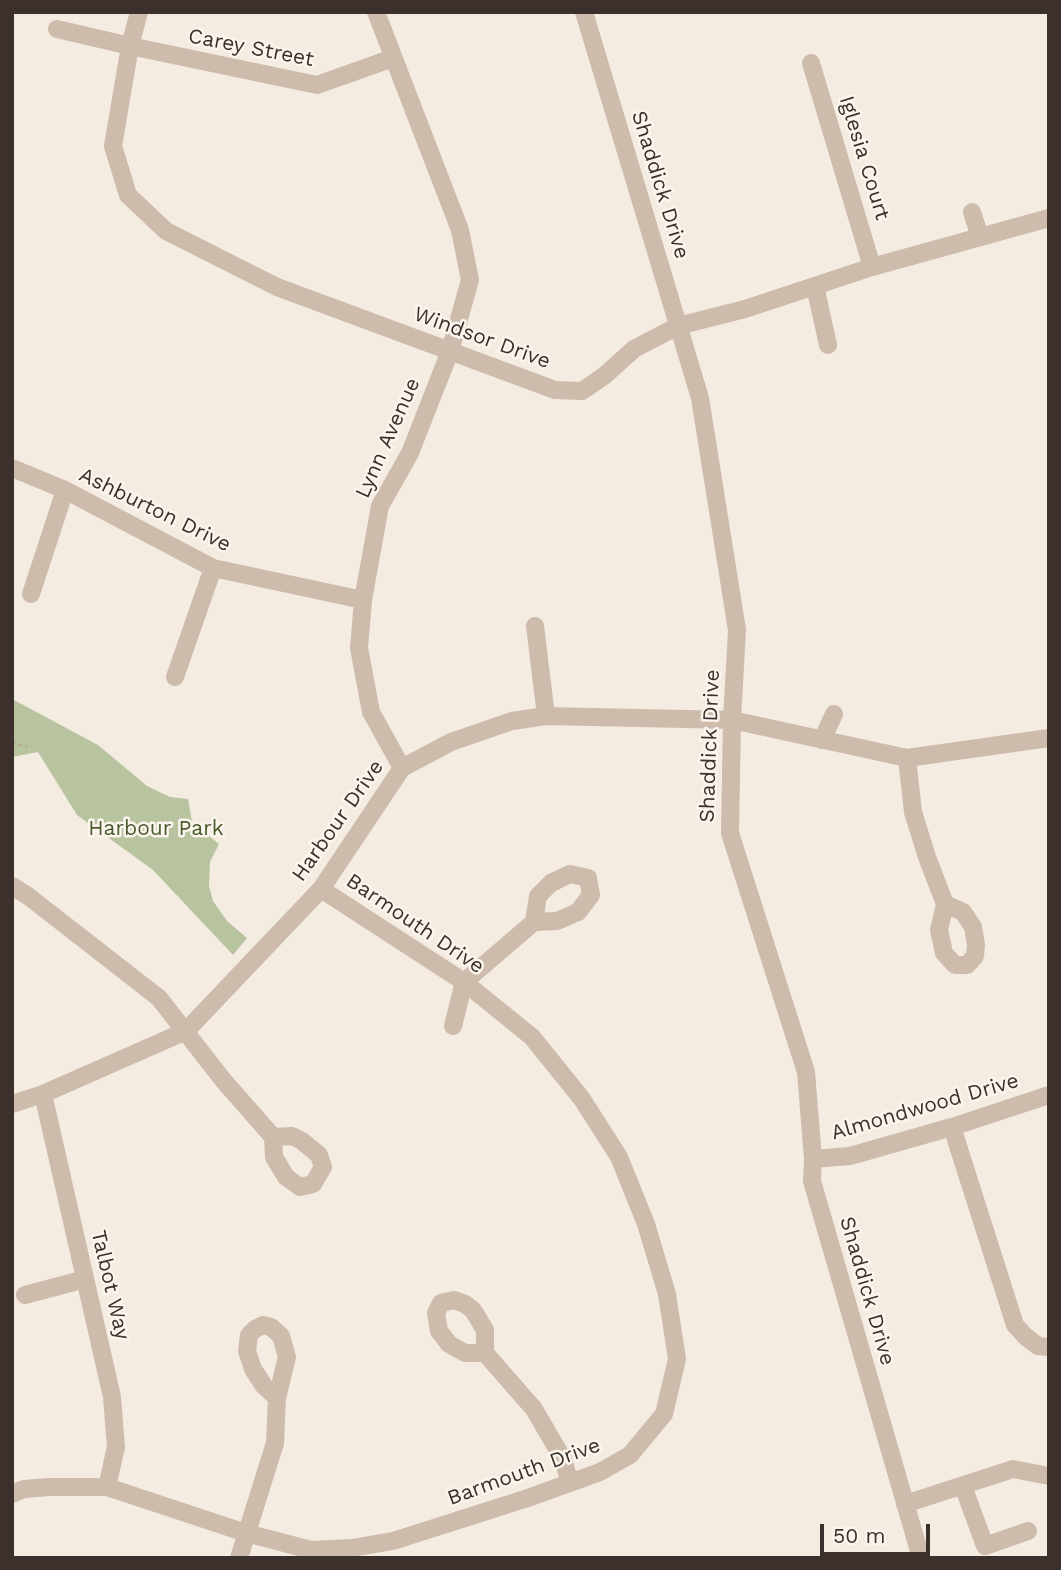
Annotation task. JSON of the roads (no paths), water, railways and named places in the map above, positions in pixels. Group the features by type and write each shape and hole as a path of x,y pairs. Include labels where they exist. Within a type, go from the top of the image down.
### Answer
{"street":[{"name":"Windsor Drive","path":"139,12 130,46 113,146 128,195 166,231 276,287 555,390 582,390 604,376 634,349 678,326 745,310 872,267 1049,218"},
{"name":"Lynn Avenue","path":"376,12 460,230 470,280 450,351 410,453 380,506 363,600 359,648 372,712 402,768"},
{"name":"Shaddick Drive","path":"584,12 700,398 737,630 730,833 806,1072 813,1181 819,1209 921,1558"},
{"name":"Carey Street","path":"57,29 317,85 393,58"},
{"name":"Iglesia Court","path":"811,63 872,267"},
{"path":"972,212 980,237"},
{"path":"814,286 828,345"},
{"name":"Ashburton Drive","path":"12,468 65,490 213,568 363,600"},
{"path":"31,594 65,490"},
{"path":"175,677 213,568"},
{"path":"535,626 546,716"},
{"path":"822,740 834,714"},
{"name":"Harbour Drive","path":"12,1104 43,1094 186,1031 321,889 402,768 451,742 512,721 546,716 733,720 907,758 1049,738"},
{"path":"907,758 913,812 945,904"},
{"path":"12,886 28,895 159,998 223,1080 273,1137"},
{"name":"Barmouth Drive","path":"12,1494 24,1489 49,1487 107,1488 246,1533 311,1550 352,1548 393,1541 528,1499 600,1472 630,1455 664,1413 677,1359 667,1294 646,1224 619,1157 582,1099 532,1037 464,982 321,889"},
{"path":"453,1026 464,982 534,922"},
{"name":"Talbot Way","path":"43,1094 112,1397 116,1447 107,1488"},
{"name":"Almondwood Drive","path":"813,1159 850,1156 952,1127 1049,1095"},
{"path":"952,1127 1015,1325 1038,1346 1049,1348"},
{"path":"25,1295 85,1279"},
{"path":"485,1353 534,1409 563,1460 570,1483"},
{"path":"239,1558 275,1443 277,1398"},
{"path":"905,1504 1013,1469 1049,1476"},
{"path":"964,1486 985,1546 1028,1531"}],"park label":[{"name":"Harbour Park","path":"156,829"}]}
